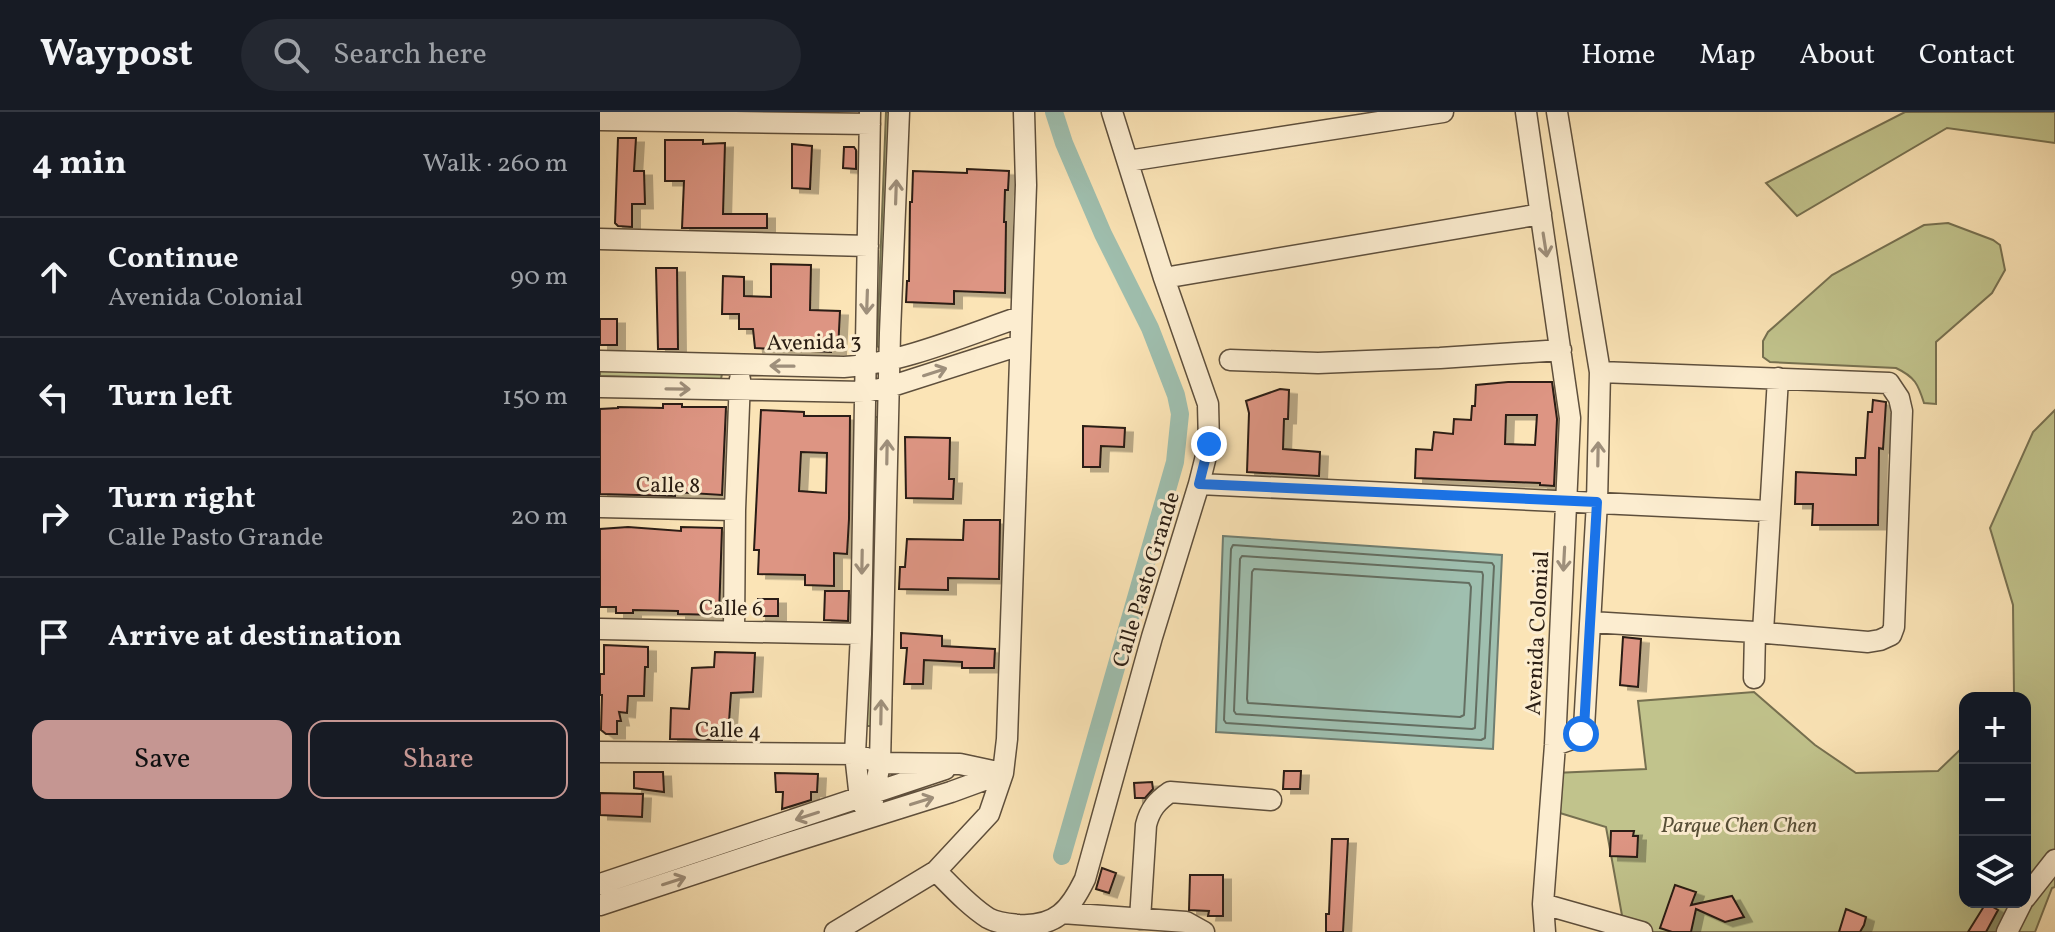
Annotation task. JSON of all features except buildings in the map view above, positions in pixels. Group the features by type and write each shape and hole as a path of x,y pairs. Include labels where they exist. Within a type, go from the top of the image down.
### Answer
{"street":[{"path":"867,796 880,763 889,359 899,112"},
{"path":"835,932 936,871 989,814 1003,773 1007,739 1026,185 1024,112"},
{"name":"Calle Pasto Grande","path":"1062,913 1076,898 1085,879 1209,444 1208,404 1164,278 1112,112"},
{"path":"1128,161 1443,112"},
{"name":"Avenida Colonial","path":"1526,112 1570,418 1555,745 1578,737 1584,728 1597,502 1600,372 1557,112"},
{"path":"600,120 870,118 861,634 855,754 870,817"},
{"path":"1164,278 1541,214"},
{"path":"600,239 868,246"},
{"path":"1552,288 1585,284"},
{"name":"Avenida 3","path":"600,361 865,366 1020,317"},
{"path":"600,387 865,392 1020,345"},
{"path":"1230,360 1318,363 1561,350"},
{"path":"734,630 740,365"},
{"path":"1591,622 1868,642 1891,635 1894,627 1902,411 1899,398 1889,383 1600,372"},
{"path":"1754,678 1778,378"},
{"path":"1199,484 1769,511"},
{"name":"Calle 8","path":"600,507 735,510"},
{"name":"Calle 6","path":"600,629 861,634"},
{"path":"1545,932 1543,904 1555,745"},
{"name":"Calle 4","path":"600,752 855,754 880,763 960,764 1003,773"},
{"path":"600,884 960,764"},
{"path":"600,905 1003,773"},
{"path":"1140,919 1146,825 1149,812 1158,800 1170,792 1271,800"},
{"path":"2031,891 2055,860"},
{"path":"936,871 969,903 999,922 1035,926 1062,913 1186,922 1204,932"},
{"path":"1543,904 1642,932"},
{"path":"2007,932 2020,908"}],"green space":[{"path":"886,112 894,112 880,348 877,346"},
{"path":"1905,112 2055,112 2055,143 1947,128 1797,216 1766,183"},
{"path":"1948,223 2000,245 2005,270 1992,293 1936,342 1936,404 1924,403 1915,382 1896,368 1770,362 1763,357 1763,341 1768,332 1832,275 1924,225"},
{"path":"600,366 723,369 721,379 600,376"},
{"name":"Parque Chen Chen","path":"2055,410 2055,887 2035,932 1625,932 1606,827 1550,810 1554,773 1646,769 1638,701 1754,692 1815,745 1856,773 1938,771 1959,751 1959,908 2031,908 2031,692 2014,692 2013,605 1990,528 2033,432"},
{"path":"873,417 880,417 873,726 866,726"}],"water":[{"path":"1223,536 1502,555 1493,749 1216,732"}],"waterway":[{"path":"1054,112 1103,234 1150,328 1176,395 1180,414 1175,462 1062,856"}],"route":[{"path":"1209,444 1199,484 1597,502 1584,728 1581,734"}]}
